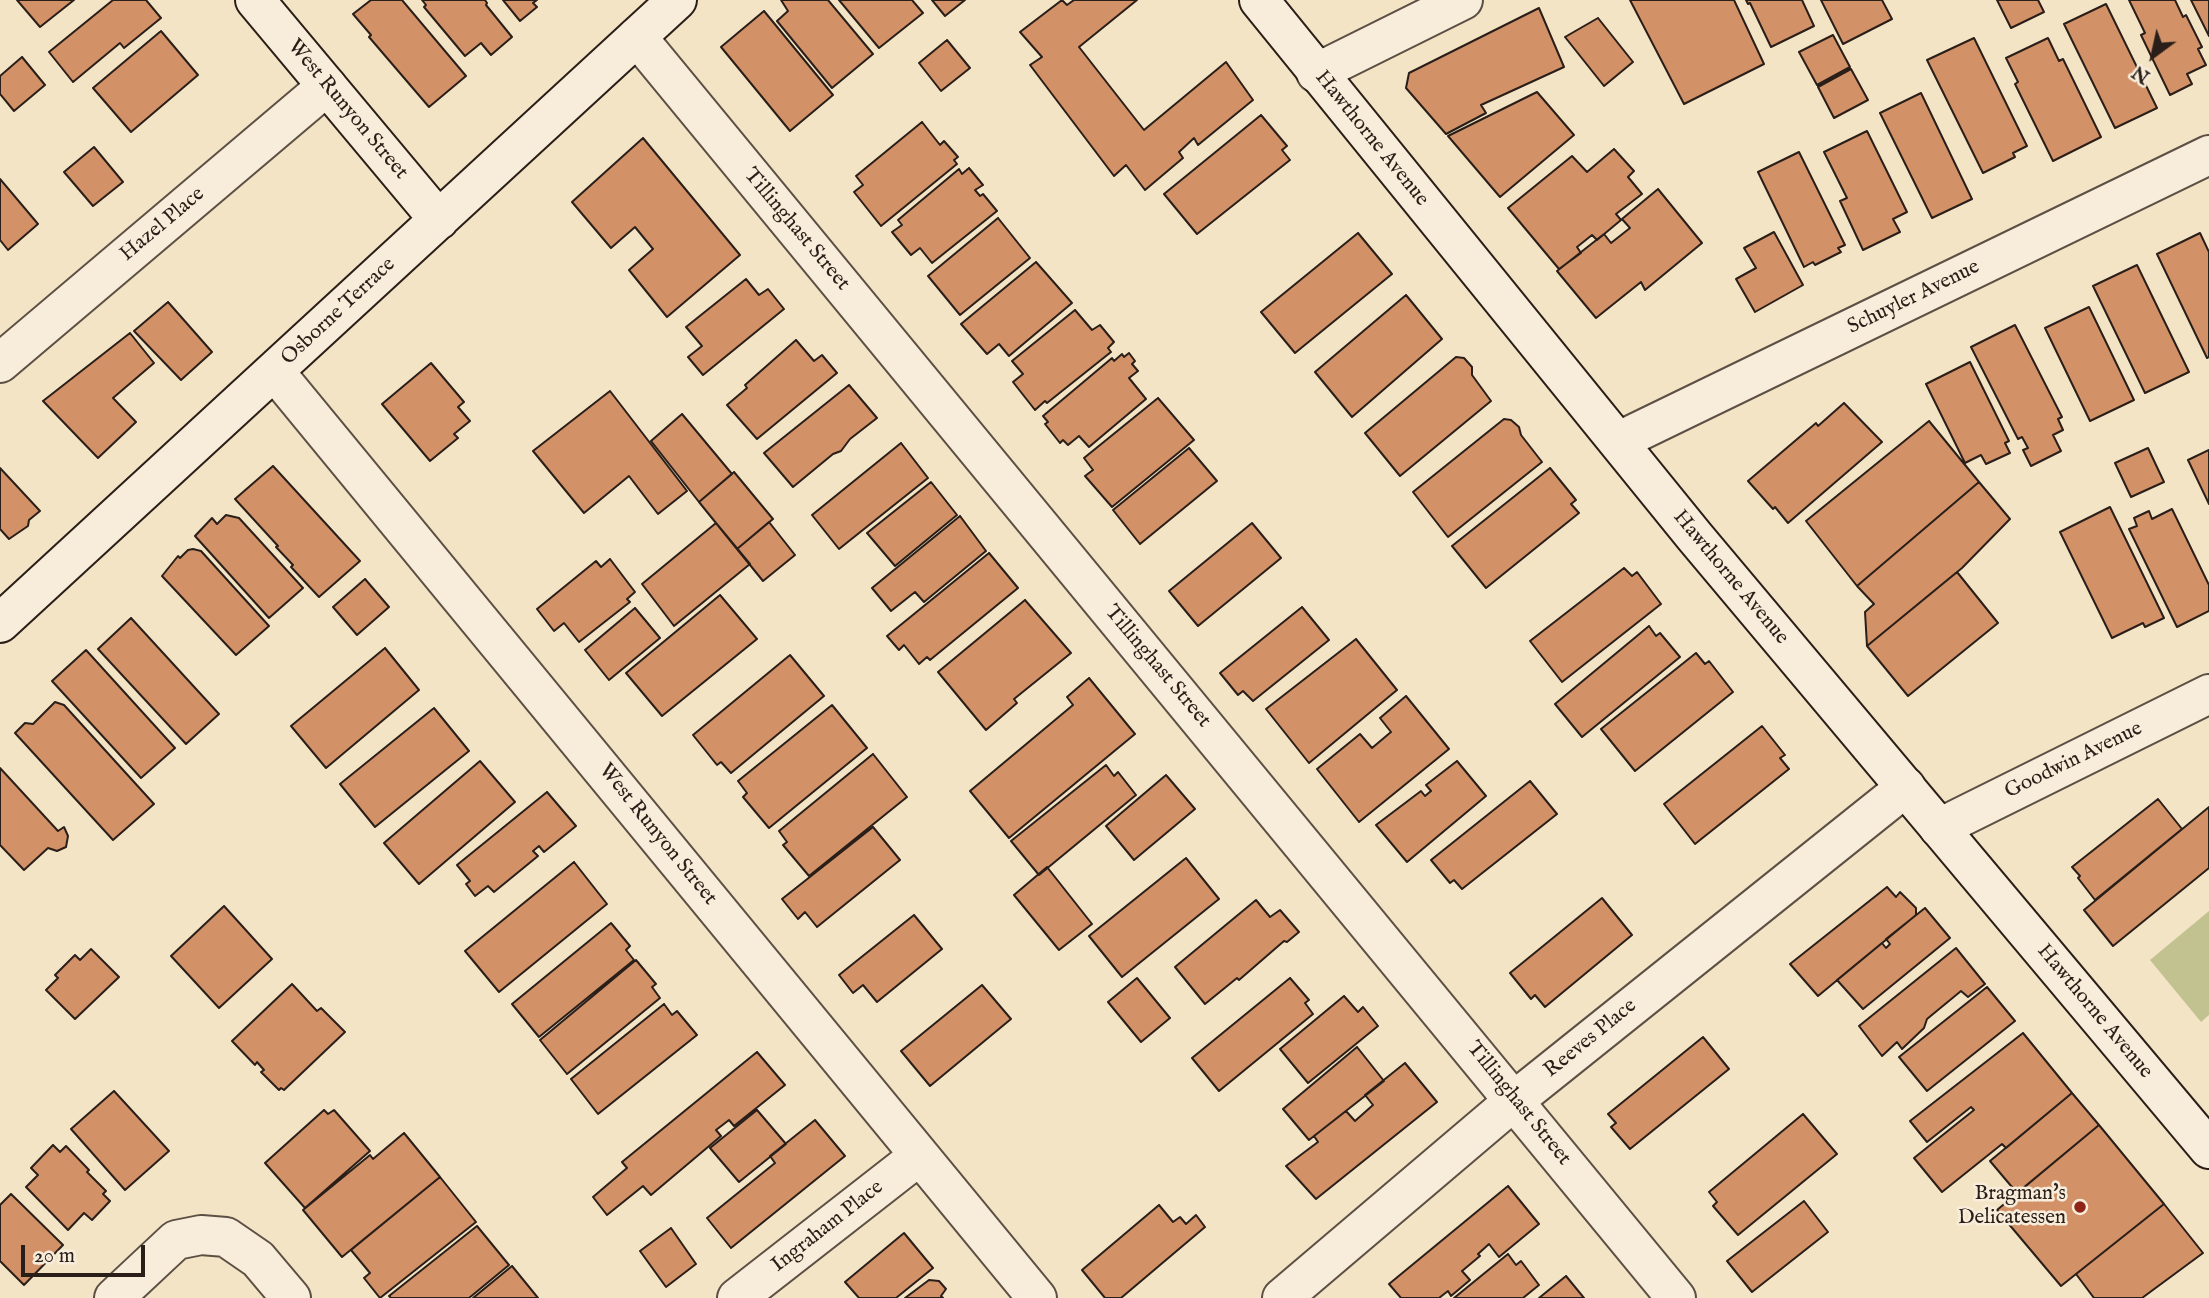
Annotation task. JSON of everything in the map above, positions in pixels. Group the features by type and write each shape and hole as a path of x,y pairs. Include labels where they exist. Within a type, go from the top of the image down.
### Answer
{"street":[{"name":"West Runyon Street","path":"256,0 439,220"},
{"name":"Osborne Terrace","path":"0,623 677,0"},
{"name":"Hawthorne Avenue","path":"1259,0 1695,537 2209,1149"},
{"path":"1316,73 1463,0"},
{"name":"Tillinghast Street","path":"637,37 1676,1298"},
{"name":"Hazel Place","path":"0,363 327,86"},
{"name":"Schuyler Avenue","path":"1619,441 2209,155"},
{"name":"West Runyon Street","path":"275,372 1037,1298"},
{"name":"Goodwin Avenue","path":"1939,828 2209,694"},
{"name":"Reeves Place","path":"1282,1298 1515,1100 1906,787"},
{"name":"Ingraham Place","path":"737,1298 919,1156"},
{"path":"114,1298 176,1240 201,1235 226,1237 258,1259 290,1298"}],"green space":[{"path":"2209,911 2209,1015 2201,1022 2150,960"}],"building":[{"path":"17,0 74,0 40,27"},
{"path":"113,0 146,0 161,18 124,48 120,43 73,82 49,52"},
{"path":"371,0 402,0 466,76 429,107 369,37 371,35 353,14"},
{"path":"422,0 485,0 486,5 512,37 491,55 481,43 465,56 424,7 426,5"},
{"path":"503,0 537,0 533,3 537,7 520,21"},
{"path":"781,0 828,0 873,54 832,88 777,21 788,11"},
{"path":"839,0 912,0 923,13 879,48"},
{"path":"932,0 965,0 945,16"},
{"path":"1062,0 1067,5 1074,0 1137,0 1079,47 1144,130 1226,62 1253,100 1198,145 1194,138 1179,152 1183,158 1145,190 1126,165 1114,176 1030,65 1042,57 1020,32"},
{"path":"1630,0 1734,0 1764,64 1684,104"},
{"path":"1746,0 1802,0 1814,26 1771,47 1750,3"},
{"path":"1821,0 1882,0 1892,19 1843,44"},
{"path":"1997,0 2038,0 2044,12 2011,28"},
{"path":"2129,0 2175,0 2202,47 2198,49 2206,65 2187,74 2192,84 2170,95 2141,35 2145,33"},
{"path":"2191,0 2209,0 2209,36"},
{"path":"2106,4 2157,108 2115,128 2064,24"},
{"path":"1539,8 1564,67 1481,105 1486,113 1446,134 1406,88 1409,73"},
{"path":"764,11 833,95 790,131 721,47"},
{"path":"1598,18 1633,62 1604,86 1565,37"},
{"path":"161,31 198,75 131,132 93,88"},
{"path":"1833,35 1850,67 1817,85 1799,52"},
{"path":"1974,38 2027,146 2013,153 2015,157 1983,173 1927,60"},
{"path":"2048,38 2059,61 2063,59 2101,137 2053,161 2015,84 2018,82 2006,58"},
{"path":"947,40 970,68 941,91 919,63"},
{"path":"22,57 45,85 14,111 0,94 0,76"},
{"path":"1851,69 1868,100 1834,118 1818,87"},
{"path":"1537,92 1574,135 1500,197 1448,136"},
{"path":"1921,93 1972,199 1932,218 1880,113"},
{"path":"1261,115 1287,146 1282,150 1290,160 1197,234 1164,194"},
{"path":"922,122 940,145 944,141 958,157 954,160 957,164 881,226 854,192 863,185 856,176"},
{"path":"1867,131 1907,212 1893,219 1900,232 1863,250 1840,201 1847,198 1824,152"},
{"path":"643,138 740,255 667,317 629,270 653,249 635,227 611,248 572,202"},
{"path":"94,147 123,182 93,206 64,172"},
{"path":"1614,149 1634,171 1628,177 1642,194 1616,214 1621,220 1597,240 1592,235 1577,247 1581,253 1559,269 1508,208 1572,156 1587,172"},
{"path":"1799,152 1845,245 1838,248 1841,252 1815,265 1813,262 1804,267 1758,172"},
{"path":"969,168 983,185 975,190 980,196 983,194 997,211 932,263 920,248 911,255 892,232 902,225 898,220 959,169 962,174"},
{"path":"0,179 38,224 8,250 0,240"},
{"path":"1658,189 1702,243 1645,290 1641,282 1596,318 1557,271 1604,234 1611,243 1630,228 1622,219"},
{"path":"998,218 1030,258 960,315 928,276"},
{"path":"1774,232 1803,285 1755,312 1736,279 1756,268 1744,248"},
{"path":"1358,233 1392,274 1295,353 1261,312"},
{"path":"2200,233 2209,252 2207,358 2157,254"},
{"path":"1036,262 1072,303 1009,356 999,344 987,354 961,324"},
{"path":"2137,265 2189,372 2145,393 2093,286"},
{"path":"746,279 759,295 768,289 784,309 703,375 688,357 702,346 686,327"},
{"path":"1406,295 1442,339 1352,417 1315,372"},
{"path":"168,302 212,352 181,380 134,331"},
{"path":"2089,307 2134,400 2090,421 2045,328"},
{"path":"1075,310 1092,330 1100,325 1114,342 1108,348 1111,352 1035,410 1013,382 1023,374 1012,361"},
{"path":"2015,325 2062,417 2058,419 2063,430 2053,435 2061,451 2031,466 2023,450 2028,448 2022,437 2018,439 1971,347"},
{"path":"130,333 154,363 113,398 136,422 98,458 43,401"},
{"path":"796,340 814,361 822,355 837,373 757,439 727,405 747,388 745,385"},
{"path":"1129,353 1135,361 1132,364 1138,371 1129,378 1146,399 1089,447 1079,436 1068,445 1063,440 1060,443 1045,424 1048,422 1043,416 1112,358 1114,361 1122,354 1124,357"},
{"path":"1456,357 1464,358 1472,367 1472,375 1491,401 1400,476 1365,433"},
{"path":"1970,362 2009,441 2005,443 2010,453 1986,464 1981,455 1965,463 1926,384"},
{"path":"431,363 464,402 458,407 470,421 454,434 458,438 430,461 382,404"},
{"path":"849,385 877,418 850,439 841,451 833,454 793,487 764,453"},
{"path":"610,391 687,491 658,514 629,476 584,513 533,451"},
{"path":"1158,398 1194,440 1112,507 1085,476 1093,470 1084,458"},
{"path":"1844,403 1882,442 1788,523 1748,481 1816,423 1818,426"},
{"path":"682,414 732,474 699,502 651,441"},
{"path":"1504,419 1511,420 1519,427 1521,435 1542,462 1448,537 1413,492"},
{"path":"1929,421 1979,482 1857,586 1806,521"},
{"path":"901,443 928,478 839,549 812,515"},
{"path":"1189,448 1217,481 1140,544 1113,510"},
{"path":"2148,448 2164,482 2131,497 2115,463"},
{"path":"2209,450 2209,504 2188,460"},
{"path":"273,466 360,561 319,597 235,499"},
{"path":"0,468 40,511 29,520 28,526 9,539 0,529"},
{"path":"1550,468 1576,500 1571,504 1579,513 1486,588 1452,546"},
{"path":"734,472 773,519 737,549 699,502"},
{"path":"931,482 957,515 895,566 867,533"},
{"path":"1979,482 2010,519 1962,568 1867,646 1865,612 1874,604 1857,586"},
{"path":"2110,507 2164,618 2145,627 2143,623 2112,638 2060,532"},
{"path":"2172,509 2209,585 2209,611 2177,627 2129,529 2137,526 2134,518 2149,511 2152,519"},
{"path":"226,515 239,518 303,588 269,618 195,536 212,518 217,524"},
{"path":"960,516 986,551 924,602 915,592 891,611 872,588"},
{"path":"769,522 795,555 763,581 737,549"},
{"path":"716,523 750,564 674,626 642,584"},
{"path":"1252,523 1281,558 1198,626 1169,591"},
{"path":"193,549 201,551 269,626 236,655 162,576 178,556 180,558"},
{"path":"989,553 1018,588 930,660 927,657 919,664 904,645 899,650 887,636"},
{"path":"610,559 635,592 627,599 630,602 579,642 564,623 554,631 537,609 596,561 601,567"},
{"path":"1624,568 1632,576 1637,572 1661,604 1562,682 1530,641"},
{"path":"1957,572 1998,623 1908,696 1867,646"},
{"path":"365,579 389,607 357,635 333,607"},
{"path":"720,595 757,639 662,716 626,673"},
{"path":"1025,600 1071,653 1014,699 1017,703 986,730 938,672"},
{"path":"1302,607 1329,640 1253,701 1243,691 1238,695 1220,673"},
{"path":"635,608 660,638 609,680 585,650"},
{"path":"131,618 219,714 186,744 98,649"},
{"path":"1649,626 1656,636 1660,633 1680,657 1582,737 1555,704"},
{"path":"1356,639 1397,690 1309,763 1266,709"},
{"path":"385,648 419,690 326,768 291,726"},
{"path":"86,650 175,748 141,778 52,681"},
{"path":"1696,653 1705,664 1709,661 1733,692 1635,771 1601,729"},
{"path":"790,655 824,696 731,773 721,762 717,765 693,735"},
{"path":"1089,678 1135,734 1009,838 970,791 1073,705 1067,697"},
{"path":"1406,696 1449,749 1359,822 1317,769 1360,734 1372,748 1391,732 1380,718"},
{"path":"55,702 64,705 154,804 113,840 15,733 25,723 33,724"},
{"path":"832,705 867,748 769,828 743,797 747,793 738,781"},
{"path":"434,708 469,751 375,827 340,784"},
{"path":"1762,726 1785,755 1780,758 1789,769 1695,844 1664,804"},
{"path":"873,754 907,797 809,876 783,845 787,842 779,831"},
{"path":"480,761 515,802 419,884 384,843"},
{"path":"1457,761 1486,796 1407,862 1376,825 1421,791 1425,796 1431,791 1426,785"},
{"path":"1106,765 1114,776 1118,772 1136,795 1039,875 1011,841"},
{"path":"0,768 58,831 64,827 68,836 66,847 57,851 48,848 24,870 0,845"},
{"path":"1166,775 1195,809 1134,860 1106,826"},
{"path":"1530,781 1557,814 1462,889 1454,880 1450,883 1431,860"},
{"path":"547,792 576,826 544,852 539,846 533,851 538,856 494,892 488,886 475,896 466,884 470,881 457,865"},
{"path":"2158,799 2182,829 2095,900 2072,867"},
{"path":"2209,807 2209,868 2113,946 2084,910"},
{"path":"873,827 900,860 817,927 805,912 798,919 782,899"},
{"path":"1186,858 1219,899 1122,977 1089,936"},
{"path":"574,862 607,904 499,992 465,951"},
{"path":"1047,867 1092,924 1059,950 1014,895"},
{"path":"1887,887 1896,897 1900,892 1916,908 1916,915 1818,996 1790,964"},
{"path":"1602,898 1632,935 1545,1007 1535,995 1531,999 1510,973"},
{"path":"1256,900 1270,917 1280,910 1299,932 1205,1004 1175,967"},
{"path":"224,906 272,959 219,1008 171,956"},
{"path":"1925,908 1950,938 1863,1009 1837,980 1882,943 1886,948 1890,944 1886,939"},
{"path":"914,915 942,949 877,1002 863,985 853,993 839,975"},
{"path":"611,923 630,946 626,950 634,960 539,1037 512,1004"},
{"path":"1956,948 1985,984 1968,997 1961,991 1927,1019 1924,1028 1902,1049 1897,1042 1882,1056 1859,1026"},
{"path":"91,949 119,977 75,1019 46,990 58,978 55,975 75,955 80,960"},
{"path":"636,960 656,984 652,987 660,998 567,1074 540,1040"},
{"path":"1137,978 1170,1018 1141,1042 1108,1002"},
{"path":"1290,978 1309,1000 1305,1003 1313,1014 1219,1091 1192,1058"},
{"path":"292,984 317,1011 321,1008 345,1032 284,1090 279,1090 261,1072 264,1070 257,1062 255,1065 232,1041"},
{"path":"982,985 1011,1019 930,1086 901,1051"},
{"path":"1987,987 2015,1021 1927,1091 1899,1057"},
{"path":"1344,996 1358,1012 1363,1007 1378,1026 1308,1083 1280,1049"},
{"path":"664,1004 672,1015 677,1011 697,1035 598,1114 571,1079"},
{"path":"2023,1033 2072,1093 2006,1148 2002,1144 1942,1192 1914,1158 1974,1110 1971,1107 1927,1142 1910,1121"},
{"path":"1703,1037 1729,1069 1630,1149 1611,1127 1616,1123 1608,1114"},
{"path":"1357,1047 1384,1081 1309,1140 1283,1109"},
{"path":"757,1052 785,1085 734,1126 729,1120 716,1130 721,1136 651,1195 643,1186 607,1215 593,1197 627,1168 622,1162"},
{"path":"1405,1063 1437,1102 1316,1199 1286,1166 1318,1142 1314,1136 1346,1111 1355,1121 1373,1105 1365,1095"},
{"path":"114,1091 169,1151 125,1190 71,1129"},
{"path":"2072,1093 2099,1125 2017,1193 1990,1161"},
{"path":"324,1110 328,1114 334,1110 370,1151 305,1208 265,1163"},
{"path":"757,1110 786,1144 739,1182 710,1148"},
{"path":"1803,1114 1837,1154 1738,1235 1713,1206 1717,1202 1709,1192"},
{"path":"815,1120 845,1156 731,1248 707,1218 775,1163 770,1156"},
{"name":"Bragman's Delicatessen","path":"2099,1125 2164,1204 2061,1286 1997,1210"},
{"path":"404,1133 440,1177 342,1257 303,1210 370,1155 373,1159"},
{"path":"53,1145 60,1152 66,1146 106,1191 103,1194 110,1201 92,1220 84,1213 68,1230 26,1187 38,1175 31,1168"},
{"path":"440,1177 476,1222 380,1298 364,1278 370,1273 351,1250"},
{"path":"1508,1186 1539,1224 1499,1257 1489,1244 1478,1254 1480,1256 1462,1271 1470,1280 1451,1296 1448,1291 1439,1298 1401,1298 1389,1284"},
{"path":"11,1194 63,1245 24,1285 0,1261 0,1205"},
{"path":"1804,1201 1828,1232 1752,1292 1727,1261"},
{"path":"2164,1204 2203,1253 2142,1298 2094,1298 2076,1274"},
{"path":"1159,1205 1173,1222 1180,1217 1186,1224 1196,1215 1205,1227 1121,1298 1105,1298 1082,1270"},
{"path":"477,1226 509,1265 469,1298 389,1296"},
{"path":"671,1228 696,1264 666,1287 640,1251"},
{"path":"904,1233 933,1268 896,1298 859,1298 845,1282"},
{"path":"1508,1254 1516,1265 1521,1261 1539,1285 1523,1298 1454,1298"},
{"path":"512,1266 538,1298 473,1298"},
{"path":"1566,1276 1584,1298 1539,1298"},
{"path":"929,1280 939,1281 946,1289 941,1296 943,1298 905,1298"}],"place":[{"name":"Bragman's Delicatessen","path":"2080,1207"}]}
